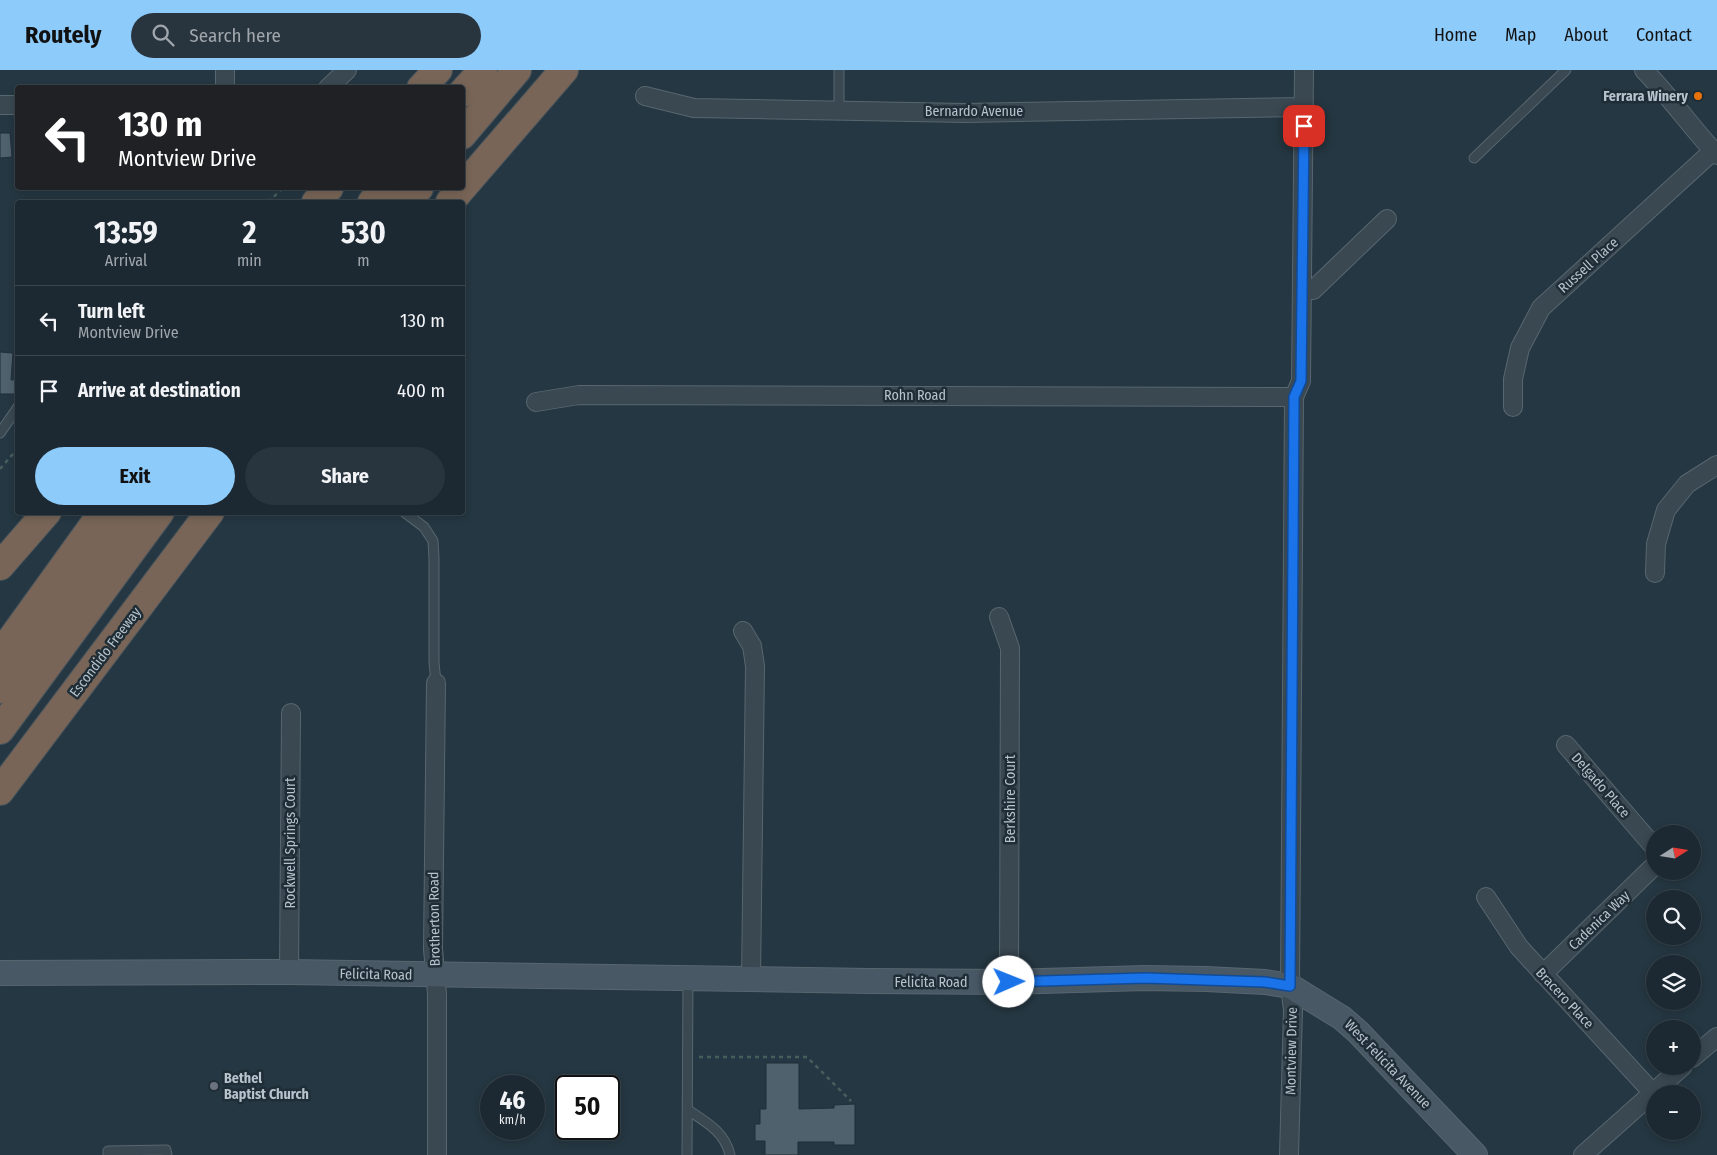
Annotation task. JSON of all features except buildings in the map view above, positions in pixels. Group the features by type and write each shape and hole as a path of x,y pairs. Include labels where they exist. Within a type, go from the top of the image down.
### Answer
{"highway":[{"path":"424,85 440,70"},
{"path":"430,85 440,70"},
{"path":"465,91 483,70"},
{"path":"465,131 517,70"},
{"path":"465,185 564,70"},
{"path":"318,200 327,190"},
{"path":"341,200 348,190"},
{"path":"374,200 382,190"},
{"path":"408,200 417,190"},
{"path":"452,200 460,190"},
{"path":"0,566 44,515"},
{"path":"0,655 101,515"},
{"path":"0,690 126,515"},
{"path":"0,730 158,515"},
{"name":"Escondido Freeway","path":"0,790 208,515"}],"main road":[{"name":"Felicita Road","path":"0,973 289,972 1009,982 1145,978 1265,982 1290,986"},
{"name":"West Felicita Avenue","path":"1290,986 1342,1018 1358,1032 1475,1155"}],"street":[{"path":"225,70 225,85"},
{"path":"331,85 347,70"},
{"name":"Montview Drive","path":"1289,1155 1293,1010 1290,986 1294,397 1301,381 1304,70"},
{"path":"1644,70 1674,102 1691,126 1715,153"},
{"name":"Bernardo Avenue","path":"645,96 694,108 966,113 1304,107"},
{"path":"0,105 15,105"},
{"name":"Russell Place","path":"1513,406 1513,379 1520,348 1541,308 1715,153"},
{"path":"1302,292 1312,290 1387,218"},
{"name":"Rohn Road","path":"536,402 579,395 1294,397"},
{"path":"1655,573 1656,544 1666,510 1687,484 1717,465"},
{"name":"Berkshire Court","path":"1000,617 1010,648 1009,982"},
{"path":"743,631 752,646 755,666 752,979"},
{"name":"Brotherton Road","path":"436,683 433,949 437,994 438,1155"},
{"name":"Rockwell Springs Court","path":"289,972 291,713"},
{"name":"Delgado Place","path":"1566,745 1646,838"},
{"name":"Cadenica Way","path":"1543,974 1646,874"},
{"name":"Bracero Place","path":"1486,897 1519,948 1646,1086"},
{"path":"1701,1050 1717,1037"},
{"path":"1660,1085 1672,1075"},
{"path":"1583,1155 1646,1097"}],"lane":[{"path":"838,110 839,70"},
{"path":"1474,158 1566,70"},
{"path":"0,433 15,411"},
{"path":"408,515 424,527 433,540 434,662 436,683"},
{"path":"687,1155 688,978"},
{"path":"688,1110 716,1130 728,1147 730,1155"},
{"path":"108,1155 108,1150 166,1150 167,1155"}],"path":[{"path":"270,200 281,190"},
{"path":"0,469 15,452"},
{"path":"688,1057 807,1057 851,1101"}],"place":[{"name":"Ferrara Winery","path":"1698,96"},
{"name":"Bethel Baptist Church","path":"214,1086"}],"route":[{"path":"1009,982 1145,978 1265,982 1290,986 1294,397 1301,381 1304,126"}]}
